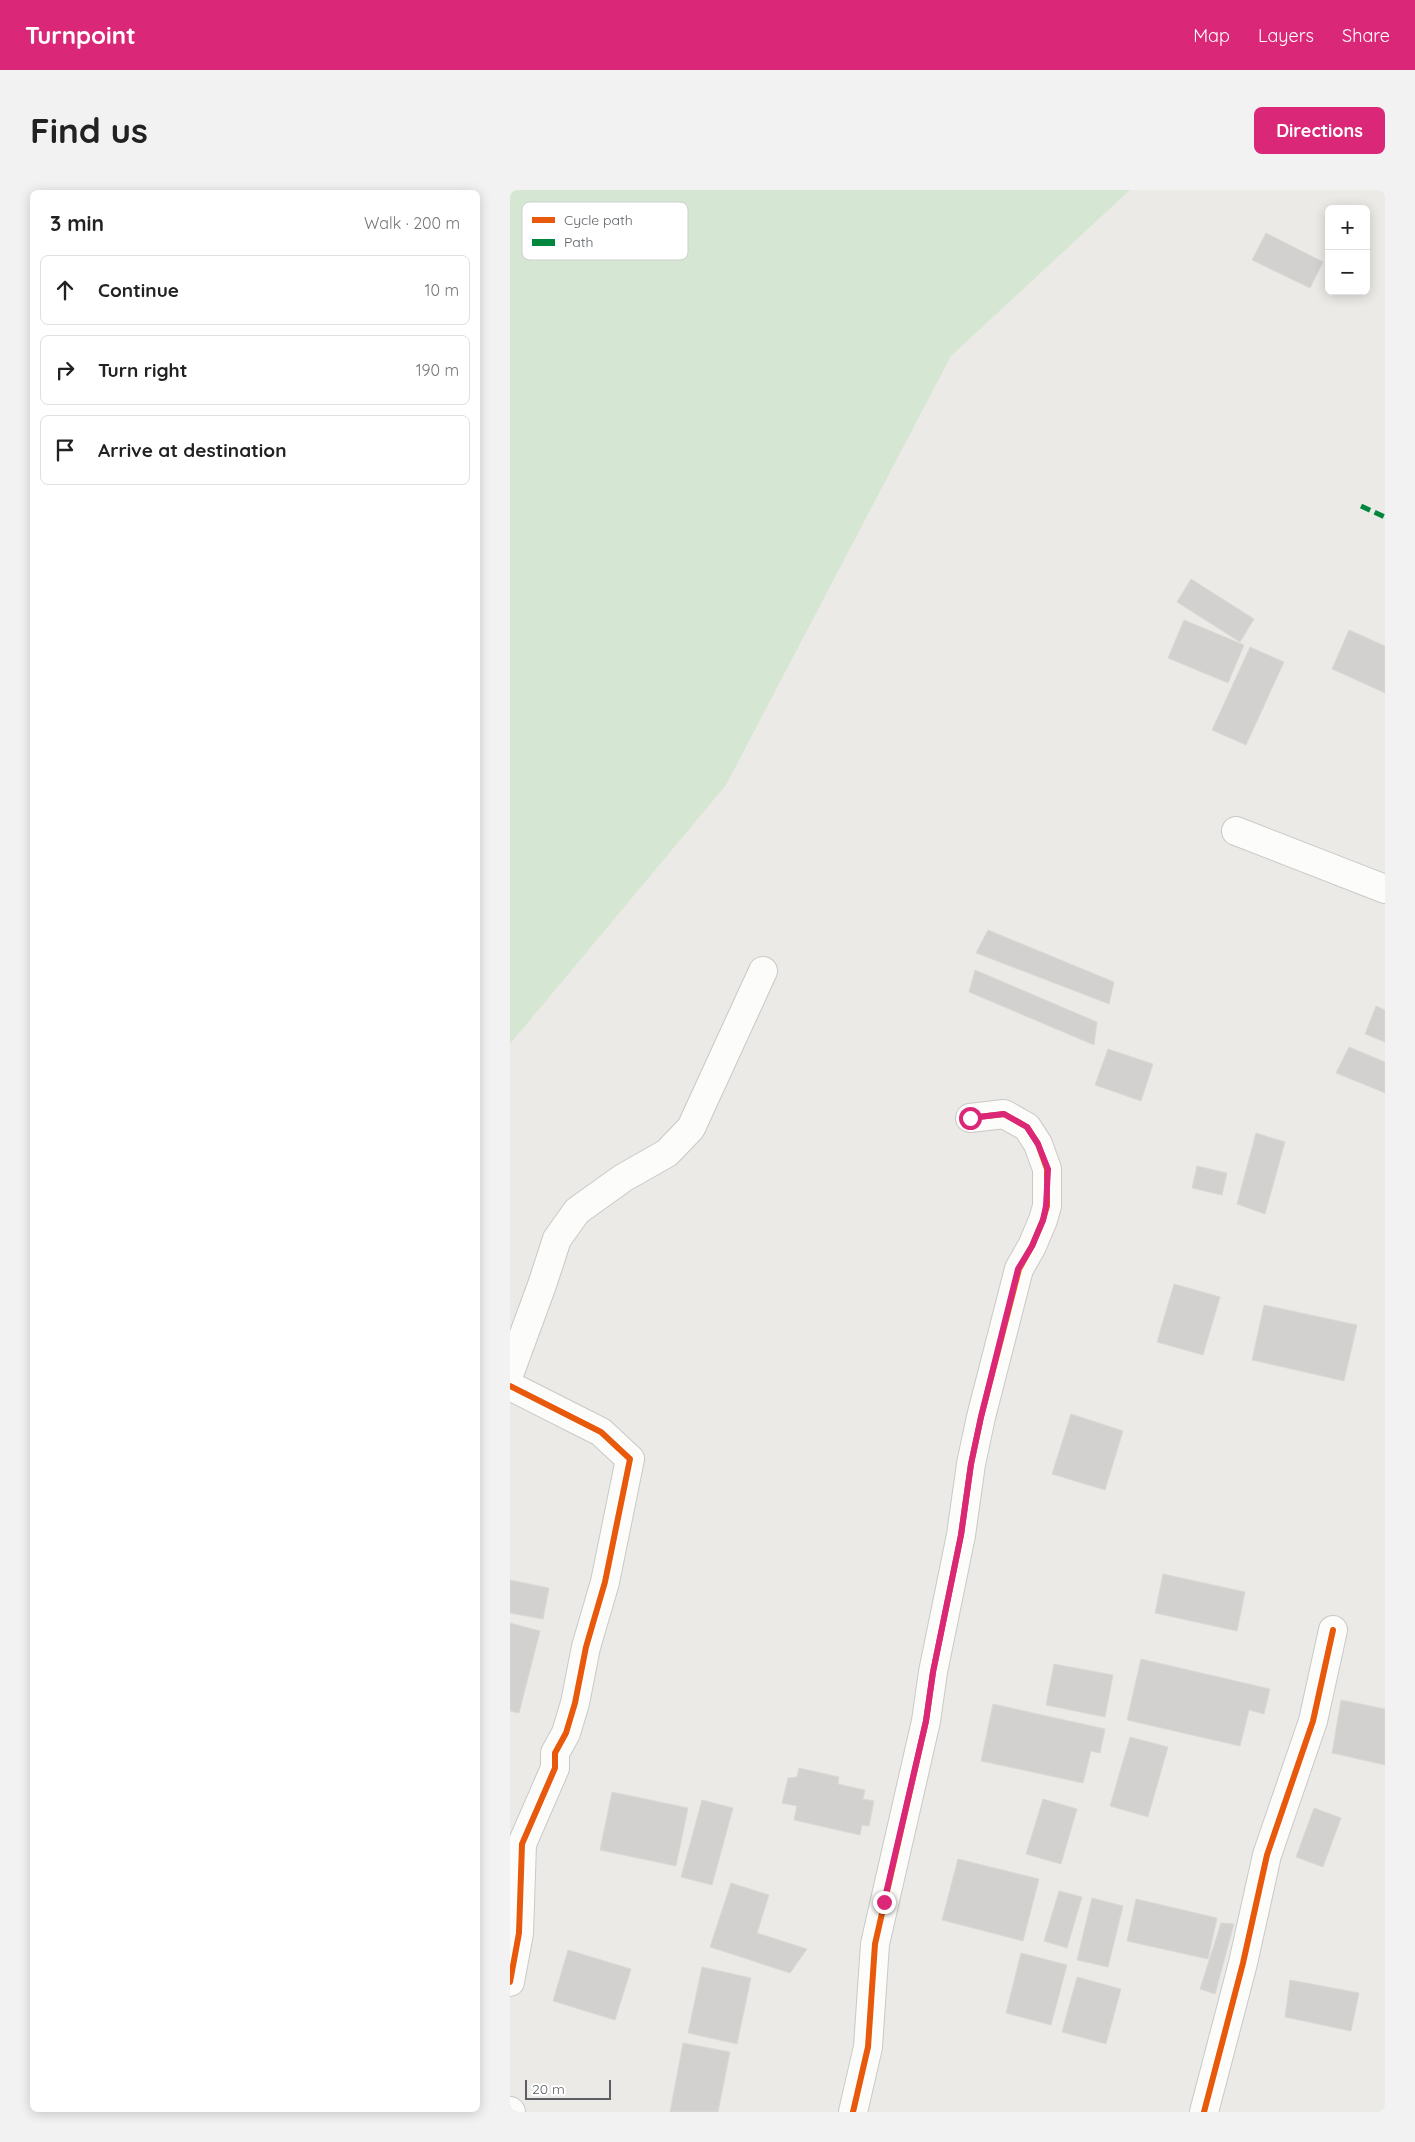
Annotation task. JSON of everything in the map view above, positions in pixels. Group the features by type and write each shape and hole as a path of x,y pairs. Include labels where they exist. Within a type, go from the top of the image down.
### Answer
{"street":[{"path":"1236,831 1385,889"},
{"path":"510,1372 557,1239 577,1211 623,1178 667,1153 691,1128 763,971"},
{"path":"853,2112 868,2047 875,1944 926,1721 933,1672 961,1535 971,1464 981,1417 1018,1269 1032,1246 1043,1220 1046,1206 1048,1169 1038,1144 1027,1127 1004,1114 970,1118"},
{"path":"510,1386 600,1432 630,1459 605,1582 586,1647 575,1703 566,1733 555,1754 555,1768 522,1844 519,1933 510,1982"},
{"path":"1204,2112 1244,1963 1267,1855 1313,1721 1333,1630"}],"green space":[{"path":"510,190 1130,190 951,356 726,785 510,1044"}],"building":[{"path":"1266,233 1323,262 1310,288 1252,260"},
{"path":"1191,579 1254,619 1240,642 1177,602"},
{"path":"1184,620 1244,645 1228,683 1168,658"},
{"path":"1349,630 1385,646 1385,693 1332,669"},
{"path":"1250,647 1284,662 1246,745 1212,730"},
{"path":"988,930 1114,982 1109,1004 976,953"},
{"path":"975,970 1097,1022 1094,1045 969,992"},
{"path":"1376,1006 1385,1010 1385,1042 1365,1034"},
{"path":"1349,1047 1385,1062 1385,1093 1336,1073"},
{"path":"1108,1049 1153,1064 1141,1101 1095,1085"},
{"path":"1256,1133 1285,1142 1265,1214 1237,1204"},
{"path":"1197,1166 1227,1173 1222,1195 1192,1188"},
{"path":"1174,1284 1220,1297 1203,1355 1157,1342"},
{"path":"1264,1305 1357,1325 1344,1381 1252,1360"},
{"path":"1071,1414 1123,1431 1105,1490 1052,1474"},
{"path":"1163,1574 1245,1592 1237,1631 1155,1613"},
{"path":"510,1580 549,1588 543,1619 510,1613"},
{"path":"510,1623 540,1631 519,1713 510,1711"},
{"path":"1141,1659 1270,1689 1264,1714 1249,1710 1240,1746 1127,1720"},
{"path":"1054,1664 1113,1675 1105,1717 1046,1705"},
{"path":"1341,1700 1385,1709 1385,1765 1332,1753"},
{"path":"993,1704 1105,1729 1100,1753 1091,1751 1083,1783 981,1761"},
{"path":"1130,1737 1168,1747 1148,1817 1110,1806"},
{"path":"799,1768 839,1777 838,1784 865,1790 863,1799 874,1801 869,1826 862,1825 860,1835 794,1820 797,1806 782,1803 788,1778 797,1777"},
{"path":"612,1792 688,1808 676,1866 600,1850"},
{"path":"1043,1799 1077,1809 1061,1864 1026,1854"},
{"path":"702,1800 733,1808 712,1885 681,1877"},
{"path":"1314,1808 1341,1818 1323,1867 1296,1857"},
{"path":"958,1859 1039,1879 1023,1941 942,1920"},
{"path":"731,1883 769,1895 757,1933 807,1949 790,1973 710,1947"},
{"path":"1059,1891 1082,1897 1067,1948 1044,1941"},
{"path":"1092,1898 1123,1906 1108,1967 1077,1960"},
{"path":"1136,1899 1217,1918 1208,1959 1127,1941"},
{"path":"1221,1923 1234,1924 1215,1994 1200,1989"},
{"path":"568,1950 631,1969 615,2020 553,2001"},
{"path":"1021,1953 1067,1965 1051,2025 1006,2013"},
{"path":"702,1967 751,1978 737,2044 688,2033"},
{"path":"1077,1977 1121,1989 1106,2044 1062,2032"},
{"path":"1290,1980 1359,1993 1351,2031 1285,2017"},
{"path":"683,2043 730,2052 718,2112 670,2112"}],"marked path":[{"path":"1361,506 1385,517"}],"cycle path":[{"path":"853,2112 868,2047 875,1944 926,1721 933,1672 961,1535 971,1464 981,1417 1019,1269 1032,1246 1047,1206 1047,1169 1038,1144 1027,1127 1004,1114 970,1118"},
{"path":"510,1386 601,1432 630,1459 605,1582 586,1647 575,1703 566,1733 555,1753 555,1768 522,1844 519,1933 510,1982"},
{"path":"1204,2112 1243,1963 1267,1855 1313,1721 1333,1630"}],"route":[{"path":"884,1902 926,1721 933,1672 961,1535 971,1464 981,1417 1018,1269 1032,1246 1043,1220 1046,1206 1048,1169 1038,1144 1027,1127 1004,1114 970,1118"}]}
